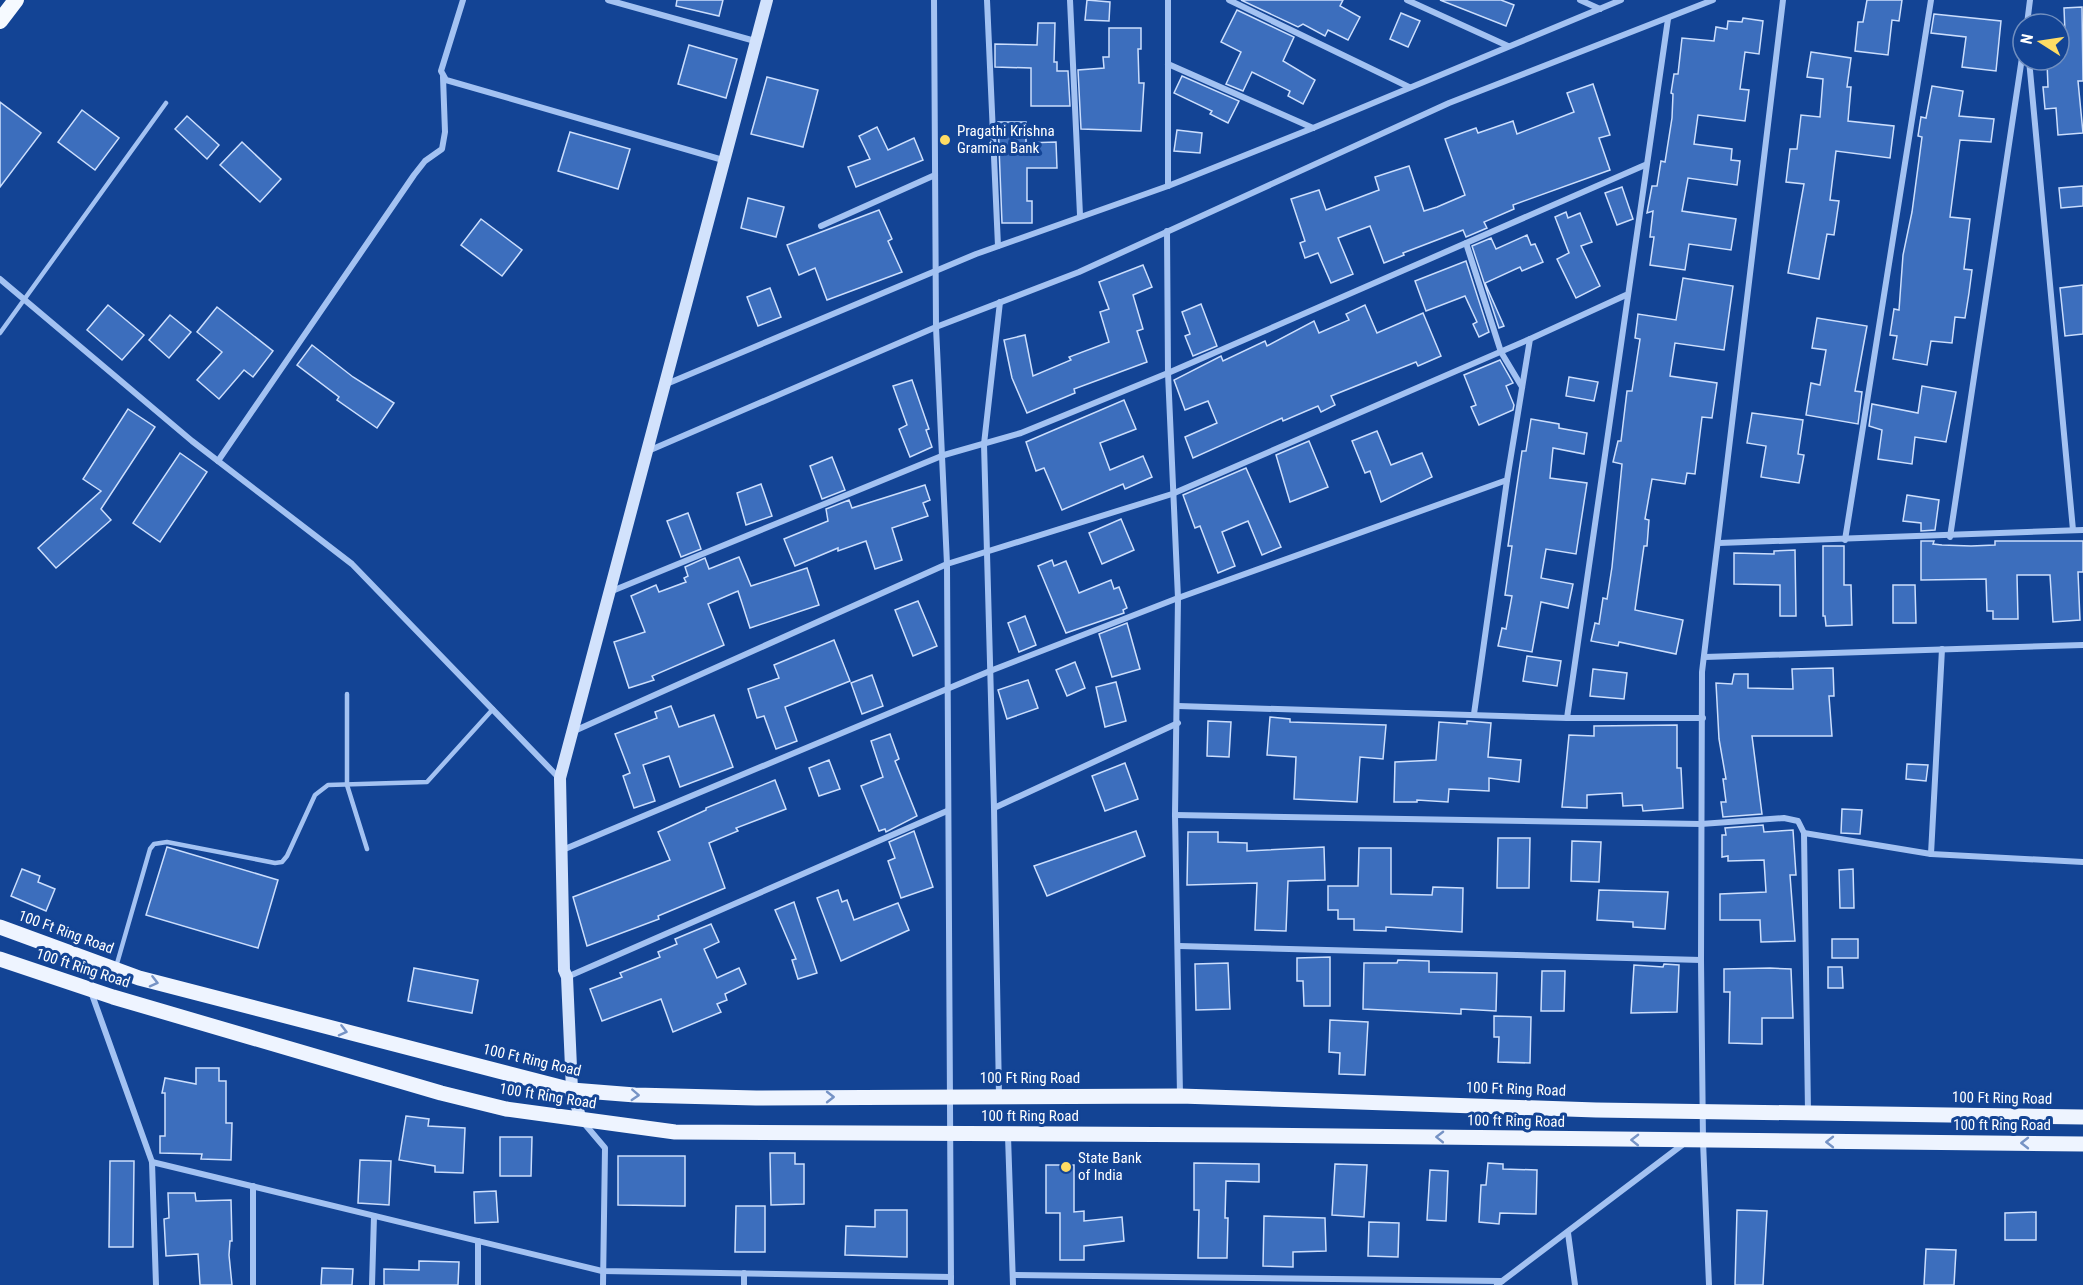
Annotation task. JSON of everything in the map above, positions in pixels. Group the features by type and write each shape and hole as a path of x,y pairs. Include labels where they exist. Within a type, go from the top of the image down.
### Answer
{"highway":[{"path":"0,21 16,0"}],"main road":[{"path":"581,1120 572,1090 567,977 564,970 560,778 767,0"},
{"name":"100 Ft Ring Road","path":"0,927 115,970 572,1090 635,1095 756,1098 1180,1096 1596,1110 2083,1117"},
{"name":"100 ft Ring Road","path":"0,959 90,989 441,1093 506,1109 675,1132 1008,1133 2083,1144"}],"street":[{"path":"218,461 414,176 425,162 442,149 446,132 441,71 463,0"},
{"path":"608,0 756,40"},
{"path":"934,0 936,327 948,564 947,811 949,1096 952,1133 951,1285"},
{"path":"987,0 998,246"},
{"path":"1070,0 1080,215"},
{"path":"1167,186 1168,0"},
{"path":"1229,0 1409,87"},
{"path":"1407,0 1508,46"},
{"path":"1580,0 1600,9"},
{"path":"664,385 976,254 1080,215 1167,186 1313,129 1621,0"},
{"path":"646,452 936,327 1079,272 1449,103 1713,0"},
{"path":"1709,1285 1696,1141 1703,1111 1702,672 1783,0"},
{"path":"1845,540 1931,0"},
{"path":"1567,718 1626,295 1668,19"},
{"path":"1168,64 1313,129"},
{"path":"1950,537 2020,72"},
{"path":"2030,72 2073,530"},
{"path":"443,76 446,80 723,160"},
{"path":"608,592 944,455 1021,433 1167,373 1645,165"},
{"path":"821,226 935,175"},
{"path":"1167,231 1167,373 1178,597 1175,816 1180,1096"},
{"path":"1467,243 1501,352 1522,387"},
{"path":"0,279 218,461 352,564 560,778"},
{"path":"571,733 948,564 1172,494 1501,352 1626,295"},
{"path":"999,1096 984,444 1000,302"},
{"path":"1474,714 1507,480 1530,339"},
{"path":"560,851 947,688 1178,597 1507,480"},
{"path":"1719,543 1950,537 2083,530"},
{"path":"1705,657 2083,645"},
{"path":"1931,854 1942,650"},
{"path":"1178,706 1567,718 1703,718"},
{"path":"994,808 1178,723"},
{"path":"567,977 947,811"},
{"path":"1175,816 1701,824 1791,818 1798,821 1804,833 1808,1112"},
{"path":"1804,833 1931,854 2083,862"},
{"path":"1179,946 1701,960"},
{"path":"94,962 90,989 152,1162 156,1285"},
{"path":"581,1120 604,1148 603,1285"},
{"path":"1008,1133 1013,1285"},
{"path":"1013,1275 1500,1283 1696,1141"},
{"path":"152,1162 602,1272 951,1277"},
{"path":"253,1186 253,1285"},
{"path":"372,1285 374,1216"},
{"path":"1568,1233 1575,1285"},
{"path":"477,1241 478,1285"},
{"path":"744,1273 744,1285"},
{"path":"842,1275 842,1285"},
{"path":"1146,1285 1147,1276"},
{"path":"1239,1277 1240,1285"}],"lane":[{"path":"0,333 23,298 166,103"},
{"path":"347,694 347,785 367,849"},
{"path":"115,970 150,849 154,844 167,842 275,863 282,862 287,856 315,795 328,785 428,782 493,709"}],"building":[{"path":"677,0 723,0 719,16 676,6"},
{"path":"1087,0 1110,2 1109,21 1085,20"},
{"path":"1241,0 1343,0 1340,6 1360,17 1348,40 1328,30 1325,36 1303,24 1298,27"},
{"path":"1440,0 1501,0 1514,5 1506,26"},
{"path":"1867,0 1902,0 1899,21 1892,20 1888,55 1855,51 1858,22 1863,22"},
{"path":"2082,7 2083,81 2078,81 2083,133 2058,135 2056,108 2045,109 2043,87 2048,87 2047,72 2071,72 2071,12 2064,12 2064,8"},
{"path":"1237,10 1294,37 1283,61 1315,80 1303,104 1288,96 1290,91 1252,72 1243,91 1226,84 1241,52 1221,42"},
{"path":"1401,13 1420,21 1408,47 1390,39"},
{"path":"1934,14 2001,21 1996,71 1962,67 1966,37 1931,33"},
{"path":"1743,18 1763,21 1759,54 1745,52 1740,89 1749,90 1745,121 1698,115 1694,144 1732,149 1731,160 1740,161 1737,185 1688,178 1682,211 1736,219 1731,250 1689,244 1685,270 1650,265 1654,237 1650,237 1653,211 1647,213 1652,186 1657,186 1661,161 1665,162 1672,118 1673,94 1671,93 1674,74 1678,74 1682,38 1714,41 1716,27 1727,29 1728,21 1742,22"},
{"path":"1038,23 1055,23 1054,62 1057,62 1057,71 1068,71 1070,106 1031,106 1031,68 995,67 995,44 1037,45"},
{"path":"1109,28 1141,28 1141,49 1138,49 1139,83 1144,83 1141,131 1081,129 1078,70 1104,68 1103,57 1109,57"},
{"path":"689,45 737,59 726,98 678,84"},
{"path":"1811,52 1851,58 1847,87 1851,87 1848,121 1894,126 1890,158 1836,151 1830,200 1839,201 1834,235 1827,234 1819,279 1788,273 1804,184 1786,182 1790,149 1797,149 1801,115 1820,117 1823,79 1807,77"},
{"path":"1182,76 1239,101 1228,123 1210,114 1212,111 1174,93"},
{"path":"767,77 818,90 803,147 751,134"},
{"path":"1593,84 1610,135 1599,138 1610,170 1513,205 1514,209 1484,222 1487,228 1466,237 1463,230 1403,253 1404,255 1384,263 1370,226 1338,238 1353,274 1331,283 1318,253 1305,258 1300,243 1305,241 1291,199 1319,190 1326,210 1379,190 1375,177 1409,166 1424,211 1437,207 1465,195 1445,139 1476,128 1478,133 1513,121 1517,134 1574,112 1567,93"},
{"path":"1932,86 1963,91 1959,116 1994,119 1991,142 1960,140 1950,217 1970,219 1964,269 1972,270 1969,293 1965,318 1955,317 1952,343 1931,341 1927,365 1893,359 1897,336 1890,335 1894,309 1899,310 1903,255 1912,212 1922,137 1918,136 1921,117 1926,118"},
{"path":"0,102 41,133 0,187"},
{"path":"82,110 119,138 95,170 58,142"},
{"path":"187,116 219,145 207,159 175,129"},
{"path":"998,122 1026,122 1026,143 1056,142 1057,168 1027,168 1027,201 1032,201 1032,223 1002,223"},
{"path":"877,127 888,150 914,138 923,160 856,187 848,167 870,159 859,136"},
{"path":"1177,130 1202,133 1200,153 1174,151"},
{"path":"570,132 630,149 618,189 558,171"},
{"path":"242,142 281,179 260,202 220,165"},
{"path":"2083,186 2083,206 2061,208 2059,188"},
{"path":"1622,187 1633,219 1617,225 1605,193"},
{"path":"748,198 784,207 776,237 741,228"},
{"path":"879,210 892,239 888,241 902,272 827,300 815,268 799,275 787,245"},
{"path":"1566,212 1568,218 1580,213 1592,242 1581,246 1600,286 1576,298 1557,259 1569,253 1555,217"},
{"path":"481,219 522,250 502,276 461,245"},
{"path":"1527,235 1531,245 1535,244 1543,262 1522,271 1520,267 1485,283 1504,326 1499,328 1472,246 1491,238 1496,249"},
{"path":"1466,261 1489,332 1479,337 1473,324 1477,322 1465,296 1426,311 1415,281"},
{"path":"1143,265 1152,287 1133,295 1143,329 1137,331 1147,362 1074,389 1075,393 1027,413 1012,378 1004,340 1025,335 1033,376 1071,360 1069,357 1109,342 1100,312 1109,309 1099,282"},
{"path":"1683,278 1733,286 1724,350 1675,343 1670,376 1717,383 1712,418 1702,417 1695,474 1687,473 1685,484 1652,479 1645,519 1649,520 1647,546 1644,546 1635,610 1683,620 1676,654 1619,642 1618,646 1591,641 1595,623 1599,624 1603,598 1607,599 1612,567 1622,464 1613,462 1618,441 1621,441 1627,391 1632,391 1640,339 1635,338 1638,314 1676,320"},
{"path":"2083,285 2083,334 2065,336 2060,288"},
{"path":"770,288 781,317 758,326 747,297"},
{"path":"1201,304 1217,346 1193,356 1185,336 1190,334 1182,312"},
{"path":"108,305 144,335 122,360 87,330"},
{"path":"1365,305 1377,333 1423,313 1441,356 1418,366 1416,362 1331,396 1335,405 1321,412 1318,406 1283,421 1282,418 1193,458 1185,437 1217,423 1208,401 1185,410 1174,380 1221,356 1223,361 1265,341 1267,346 1314,321 1319,333 1349,320 1346,314"},
{"path":"217,307 273,351 253,377 244,370 219,399 197,380 222,352 197,332"},
{"path":"170,315 191,332 169,358 149,340"},
{"path":"1817,318 1867,326 1855,391 1862,392 1858,424 1806,415 1811,383 1820,385 1826,350 1812,348"},
{"path":"312,345 353,377 394,403 377,428 337,400 339,397 297,365"},
{"path":"1500,360 1513,383 1506,386 1514,405 1513,410 1479,425 1471,407 1476,405 1464,375"},
{"path":"1569,377 1598,382 1594,401 1566,396"},
{"path":"912,380 929,429 926,430 932,447 910,457 899,429 907,425 893,386"},
{"path":"1922,386 1956,392 1946,442 1915,437 1912,464 1878,459 1882,430 1869,426 1872,404 1918,413"},
{"path":"1124,400 1136,429 1100,443 1110,470 1143,456 1152,477 1125,489 1123,484 1062,510 1044,468 1036,471 1026,442"},
{"path":"128,409 155,427 101,509 111,520 56,568 38,548 101,491 83,479"},
{"path":"1752,413 1803,420 1798,454 1804,455 1799,483 1761,477 1766,446 1747,443"},
{"path":"1531,419 1559,424 1559,428 1587,433 1584,454 1553,448 1550,478 1587,483 1576,554 1546,549 1541,578 1573,584 1568,608 1541,602 1532,652 1498,646 1502,628 1506,629 1512,596 1505,595 1512,546 1508,546 1522,451 1526,451"},
{"path":"1377,431 1391,465 1422,453 1432,477 1381,502 1370,471 1365,473 1352,441"},
{"path":"1309,441 1328,487 1290,502 1276,455"},
{"path":"180,453 207,472 160,542 133,523"},
{"path":"832,457 845,490 822,499 810,466"},
{"path":"1246,468 1281,547 1262,555 1248,521 1222,532 1235,566 1218,573 1200,526 1195,528 1183,495"},
{"path":"761,484 772,516 746,525 737,493"},
{"path":"925,485 930,500 923,503 928,516 892,528 902,560 875,569 866,541 838,551 838,548 795,566 784,539 828,521 826,509 849,500 852,508"},
{"path":"1907,495 1939,500 1935,530 1921,531 1921,523 1903,521"},
{"path":"688,513 701,549 681,557 667,521"},
{"path":"1121,519 1134,550 1102,564 1089,533"},
{"path":"1921,541 1934,541 1933,544 1942,545 1971,546 1995,545 1995,541 2083,541 2083,572 2078,572 2080,620 2053,622 2050,575 2017,575 2018,619 1993,619 1993,611 1987,611 1986,579 1921,580"},
{"path":"1823,546 1844,546 1844,585 1851,585 1852,625 1826,626 1825,616 1823,616"},
{"path":"1795,550 1796,616 1780,616 1780,585 1734,584 1734,553 1774,554 1774,551"},
{"path":"739,557 751,586 807,568 819,605 750,628 738,591 708,604 724,645 652,676 654,680 629,688 614,642 645,632 631,596 656,585 659,592 686,582 684,578 688,576 685,567 705,558 709,569"},
{"path":"1052,560 1054,566 1066,561 1079,593 1111,580 1114,589 1119,587 1127,608 1123,610 1124,613 1066,633 1038,566"},
{"path":"1893,585 1915,585 1916,623 1893,623"},
{"path":"918,601 937,646 913,656 895,610"},
{"path":"1025,616 1036,645 1019,652 1008,623"},
{"path":"1127,623 1140,669 1112,677 1099,634"},
{"path":"834,640 850,681 785,707 797,741 776,749 764,716 757,718 748,689 779,678 774,665"},
{"path":"1527,656 1561,661 1557,686 1523,681"},
{"path":"1075,662 1085,688 1067,696 1056,670"},
{"path":"1833,668 1834,696 1829,696 1832,736 1752,736 1762,814 1723,817 1721,802 1726,802 1723,779 1726,779 1719,739 1716,683 1732,684 1734,674 1748,674 1748,688 1793,689 1792,669"},
{"path":"1593,669 1627,673 1624,699 1590,696"},
{"path":"872,675 883,706 862,714 851,683"},
{"path":"1028,680 1038,708 1007,719 998,690"},
{"path":"1116,682 1126,721 1105,727 1096,687"},
{"path":"671,706 679,727 714,715 733,767 680,787 669,756 643,765 655,801 634,808 623,776 630,773 615,734 657,718 655,712"},
{"path":"1270,717 1290,719 1290,722 1386,725 1383,759 1360,757 1357,802 1294,799 1296,757 1267,755"},
{"path":"1208,721 1231,722 1229,757 1207,756"},
{"path":"1467,721 1491,723 1488,757 1521,760 1519,782 1489,778 1489,791 1449,789 1448,802 1417,800 1417,802 1394,802 1395,762 1436,760 1439,722 1467,724"},
{"path":"1677,725 1677,768 1681,768 1683,808 1643,811 1642,805 1623,806 1622,793 1587,795 1587,808 1562,807 1569,735 1594,736 1594,726"},
{"path":"890,734 899,759 895,761 917,816 886,832 885,829 879,831 861,786 883,777 871,741"},
{"path":"829,760 840,789 819,796 809,768"},
{"path":"1125,763 1138,799 1105,811 1092,776"},
{"path":"1907,764 1928,765 1926,781 1906,779"},
{"path":"775,780 786,809 736,828 738,831 709,843 725,888 658,916 659,919 587,946 573,897 670,860 658,832 706,808"},
{"path":"1842,809 1862,810 1860,834 1841,833"},
{"path":"1763,825 1764,832 1793,830 1796,875 1790,875 1795,941 1761,942 1760,920 1720,920 1720,894 1766,892 1764,860 1728,861 1728,856 1722,857 1722,835 1726,835 1725,828"},
{"path":"914,831 933,887 901,898 888,861 895,858 889,842"},
{"path":"1136,831 1145,856 1047,896 1034,866"},
{"path":"1188,832 1218,832 1218,842 1247,843 1247,851 1324,847 1325,880 1288,881 1286,931 1255,930 1257,883 1187,885"},
{"path":"1498,838 1530,838 1529,888 1497,888"},
{"path":"1572,841 1601,842 1599,882 1571,881"},
{"path":"167,847 278,880 258,948 146,915"},
{"path":"1359,848 1391,848 1391,894 1432,895 1433,887 1463,888 1462,932 1386,927 1386,931 1354,930 1354,919 1338,919 1338,910 1328,910 1328,886 1358,886"},
{"path":"22,869 40,876 38,882 55,889 46,911 11,896"},
{"path":"1853,869 1854,908 1840,908 1839,870"},
{"path":"838,890 842,902 847,900 854,920 898,903 909,930 841,961 817,898"},
{"path":"1599,890 1668,892 1665,929 1633,927 1633,922 1597,920"},
{"path":"794,902 817,973 798,979 792,960 796,959 775,910"},
{"path":"711,924 719,942 704,949 717,978 739,968 746,984 725,994 727,1000 717,1004 721,1012 673,1032 661,999 602,1021 590,989 622,977 620,973 660,957 658,952 677,944 675,939"},
{"path":"1832,939 1858,939 1858,958 1832,958"},
{"path":"1330,957 1330,1006 1304,1006 1303,981 1297,981 1297,958"},
{"path":"1398,960 1429,961 1429,972 1497,973 1496,1011 1461,1009 1461,1014 1363,1009 1364,963 1397,963"},
{"path":"1228,963 1230,1009 1196,1010 1195,964"},
{"path":"1664,964 1679,965 1677,1012 1631,1013 1634,965 1663,967"},
{"path":"1828,967 1842,967 1843,988 1828,988"},
{"path":"414,968 478,980 472,1013 408,1001"},
{"path":"1724,969 1791,969 1793,1018 1762,1018 1762,1044 1729,1043 1730,992 1724,992"},
{"path":"1542,971 1565,971 1564,1011 1541,1011"},
{"path":"1494,1016 1531,1017 1530,1063 1498,1062 1499,1037 1494,1037"},
{"path":"1330,1020 1368,1022 1365,1075 1339,1074 1340,1053 1329,1052"},
{"path":"196,1068 219,1068 219,1081 226,1081 226,1123 232,1123 231,1160 201,1159 202,1154 160,1153 160,1136 165,1136 165,1093 162,1093 165,1078 196,1084"},
{"path":"406,1116 429,1119 428,1126 465,1128 463,1173 435,1172 435,1166 399,1160"},
{"path":"500,1137 532,1137 531,1176 500,1176"},
{"path":"770,1153 795,1153 795,1164 804,1164 804,1204 771,1205"},
{"path":"618,1156 685,1156 685,1206 618,1205"},
{"path":"360,1160 391,1161 389,1205 358,1203"},
{"path":"110,1161 134,1161 133,1247 109,1247"},
{"path":"1194,1163 1259,1164 1259,1182 1226,1181 1227,1258 1198,1258 1199,1210 1194,1210"},
{"path":"1488,1163 1503,1164 1503,1169 1537,1170 1536,1214 1500,1213 1499,1224 1479,1222 1481,1185 1486,1185"},
{"path":"1335,1164 1367,1165 1364,1217 1332,1215"},
{"path":"1046,1165 1074,1165 1074,1212 1084,1211 1084,1221 1122,1217 1124,1241 1084,1246 1084,1260 1060,1260 1060,1213 1046,1213"},
{"path":"1430,1170 1448,1171 1446,1221 1427,1220"},
{"path":"496,1191 498,1222 475,1223 474,1192"},
{"path":"168,1193 195,1193 196,1201 231,1200 232,1241 230,1241 229,1255 232,1285 200,1285 198,1254 166,1256 164,1219 169,1218"},
{"path":"736,1206 765,1206 765,1252 735,1252"},
{"path":"875,1210 907,1210 907,1257 845,1255 846,1226 875,1227"},
{"path":"1737,1210 1767,1211 1763,1285 1735,1285"},
{"path":"2036,1212 2036,1240 2005,1240 2005,1213"},
{"path":"1264,1216 1325,1218 1326,1251 1293,1252 1293,1267 1263,1266"},
{"path":"1369,1222 1399,1223 1398,1257 1368,1256"},
{"path":"1926,1249 1956,1250 1954,1285 1924,1285"},
{"path":"419,1261 459,1262 458,1285 384,1285 384,1269 419,1270"},
{"path":"322,1268 353,1269 352,1285 321,1285"}],"place":[{"name":"Pragathi Krishna Gramina Bank","path":"945,140"},
{"name":"State Bank of India","path":"1066,1167"}]}
